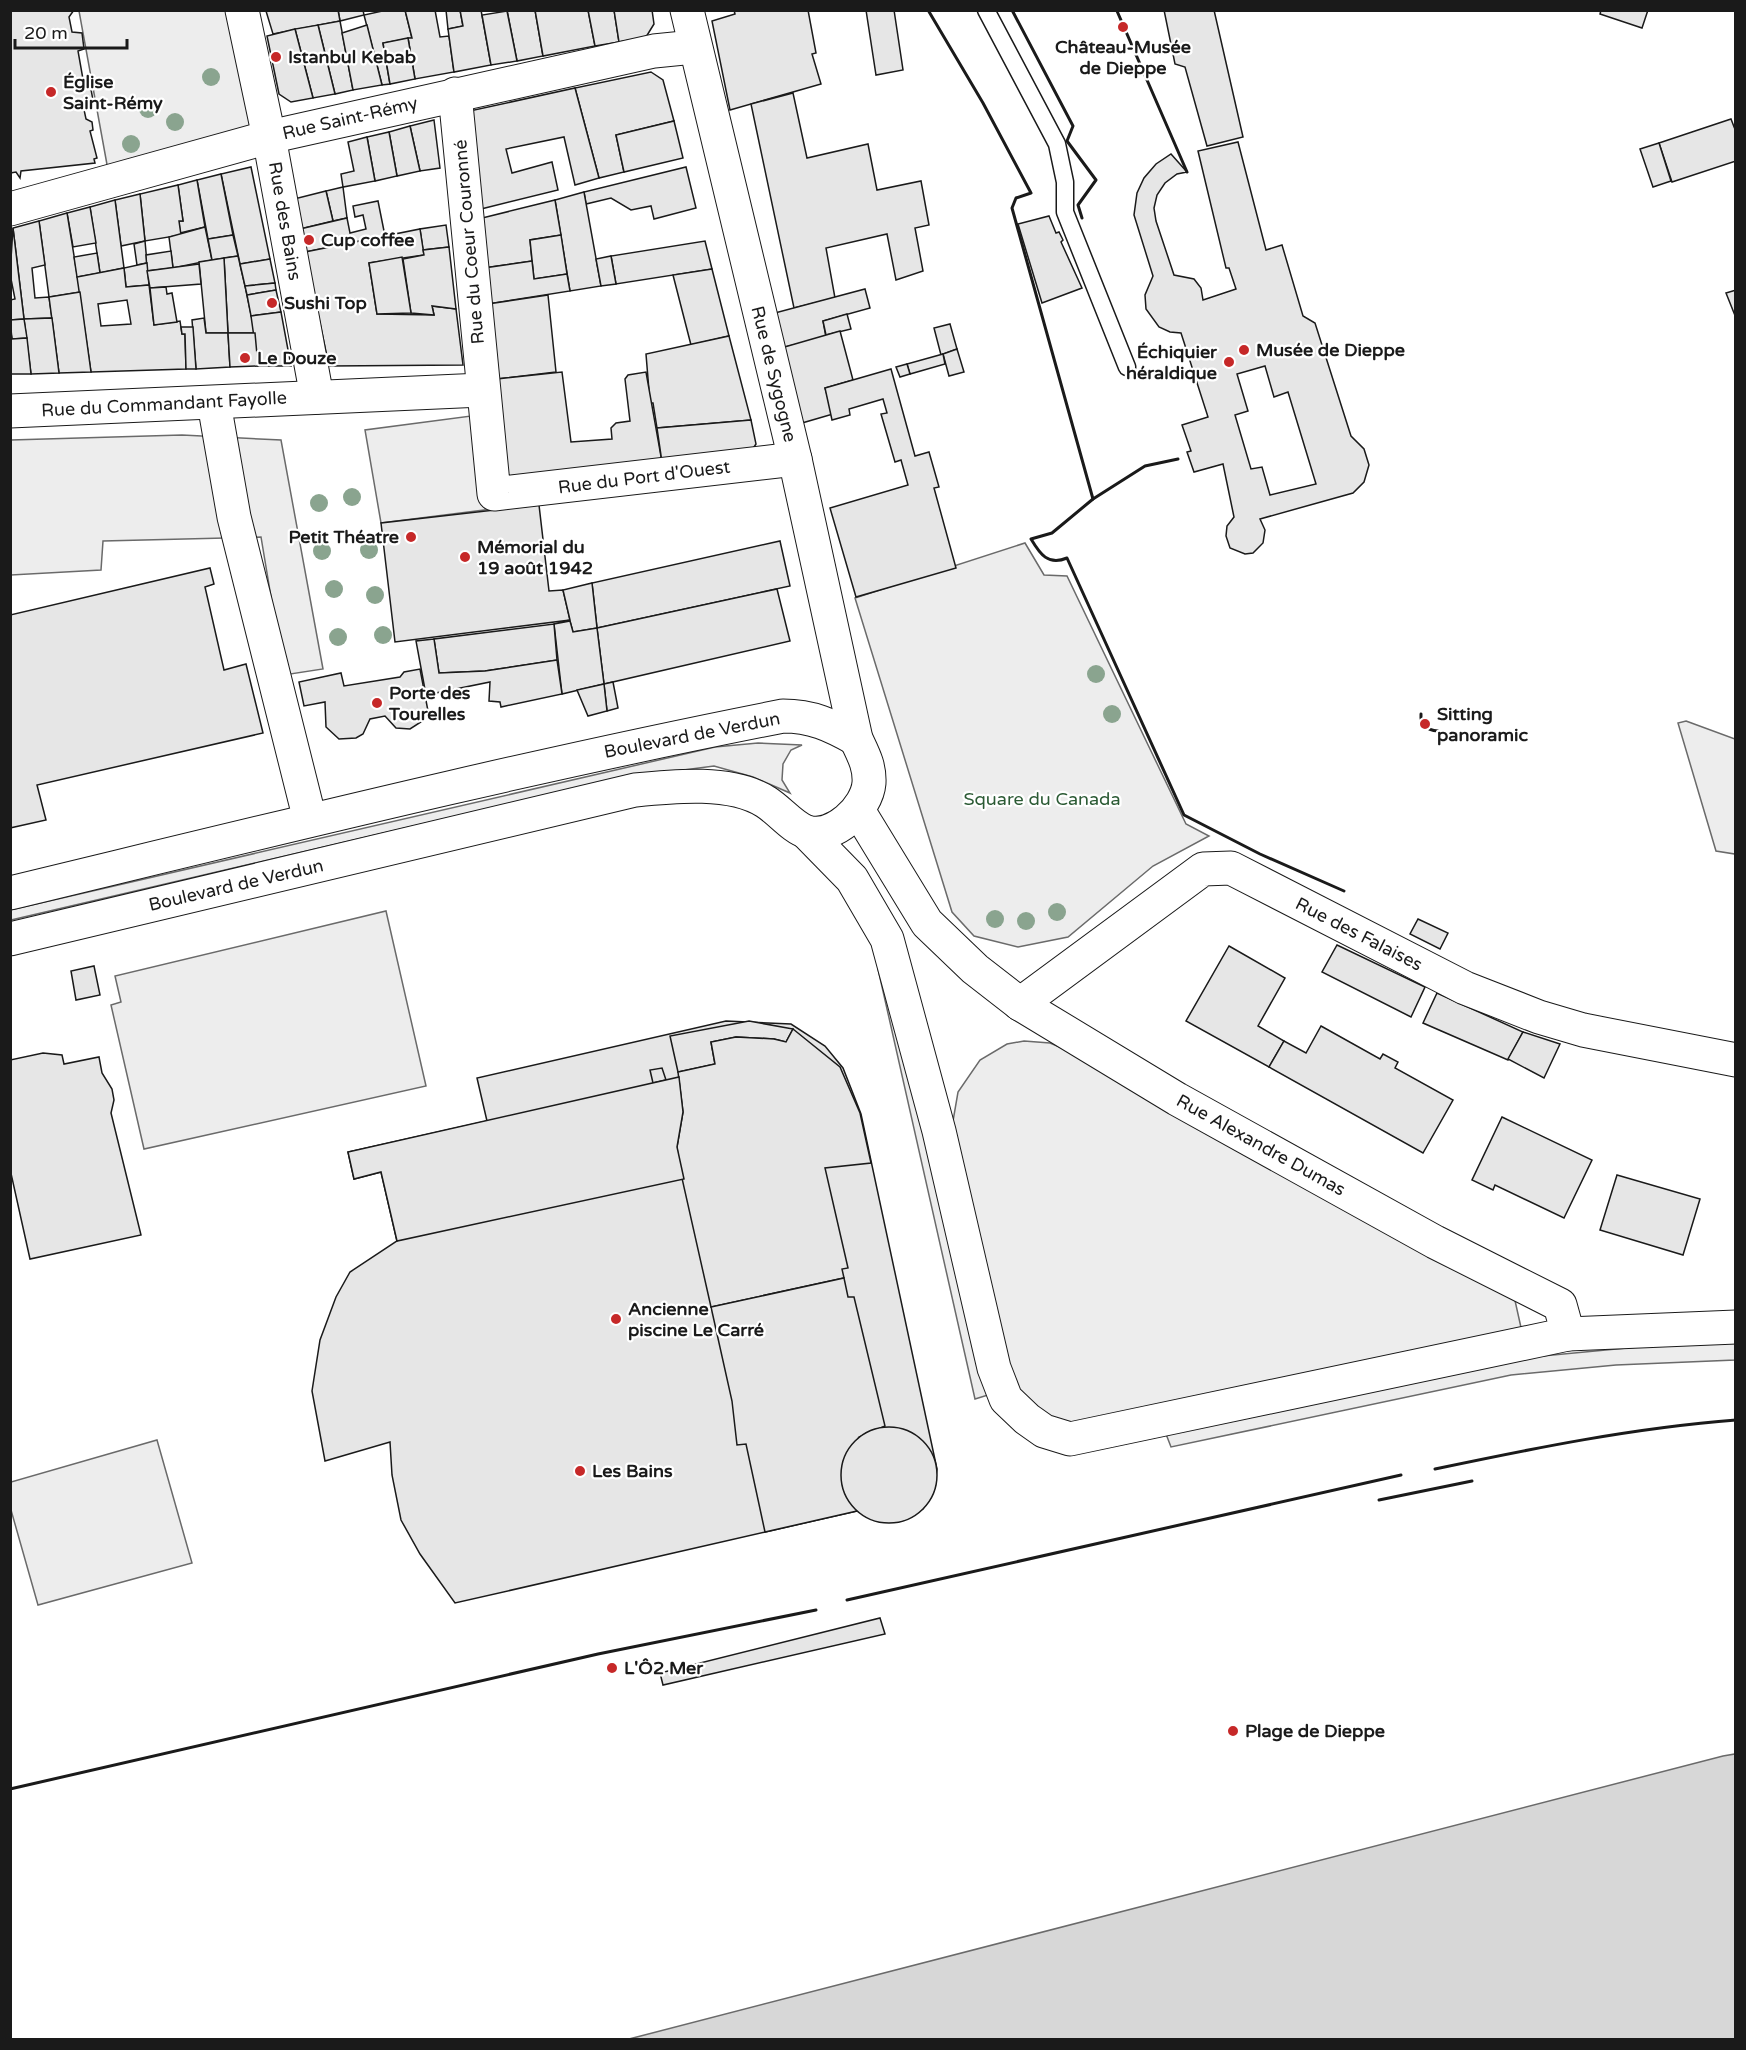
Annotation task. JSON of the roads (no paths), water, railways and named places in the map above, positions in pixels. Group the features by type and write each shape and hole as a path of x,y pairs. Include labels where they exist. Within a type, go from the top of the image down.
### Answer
{"street":[{"name":"Rue des Bains","path":"242,10 269,137 317,397"},
{"name":"Rue de Sygogne","path":"687,10 694,47 795,459 856,739"},
{"name":"Rue Saint-Rémy","path":"10,209 269,137 654,51 694,47"},
{"name":"Rue du Coeur Couronné","path":"456,94 482,390 494,494"},
{"name":"Rue du Commandant Fayolle","path":"10,411 482,390"},
{"path":"214,403 234,517 310,820"},
{"name":"Rue du Port d'Ouest","path":"494,494 795,459"},
{"path":"804,716 825,703 842,677"},
{"name":"Boulevard de Verdun","path":"10,893 310,820 626,747 783,716 804,716 822,721 856,739"},
{"path":"806,832 822,833 858,810 869,785 868,765 856,739"},
{"name":"Boulevard de Verdun","path":"10,939 635,790 693,784 735,791 764,801 806,832 852,879 887,939 939,1131 993,1368 1006,1399 1044,1431 1070,1439 1568,1334"},
{"name":"Rue Alexandre Dumas","path":"858,810 927,923 975,969 1020,1004 1177,1099 1435,1242 1560,1305 1568,1334"},
{"name":"Rue des Falaises","path":"1020,1004 1203,869 1231,868 1465,988 1539,1017 1583,1029 1736,1060"},
{"path":"1568,1334 1736,1327"}],"lane":[{"path":"986,10 1057,144 1065,182 1065,212 1127,367"}],"place":[{"name":"Château-Musée de Dieppe","path":"1123,27"},
{"name":"Istanbul Kebab","path":"276,57"},
{"name":"Église Saint-Rémy","path":"51,92"},
{"name":"Cup coffee","path":"309,240"},
{"name":"Sushi Top","path":"272,303"},
{"name":"Musée de Dieppe","path":"1244,350"},
{"name":"Le Douze","path":"245,358"},
{"name":"Échiquier héraldique","path":"1229,362"},
{"name":"Petit Théatre","path":"411,537"},
{"name":"Mémorial du 19 août 1942","path":"465,557"},
{"name":"Porte des Tourelles","path":"377,703"},
{"name":"Sitting panoramic","path":"1425,724"},
{"name":"Ancienne piscine Le Carré","path":"616,1319"},
{"name":"Les Bains","path":"580,1471"},
{"name":"L'Ô2 Mer","path":"612,1668"},
{"name":"Plage de Dieppe","path":"1233,1731"}],"park label":[{"name":"Square du Canada","path":"1042,799"}]}
